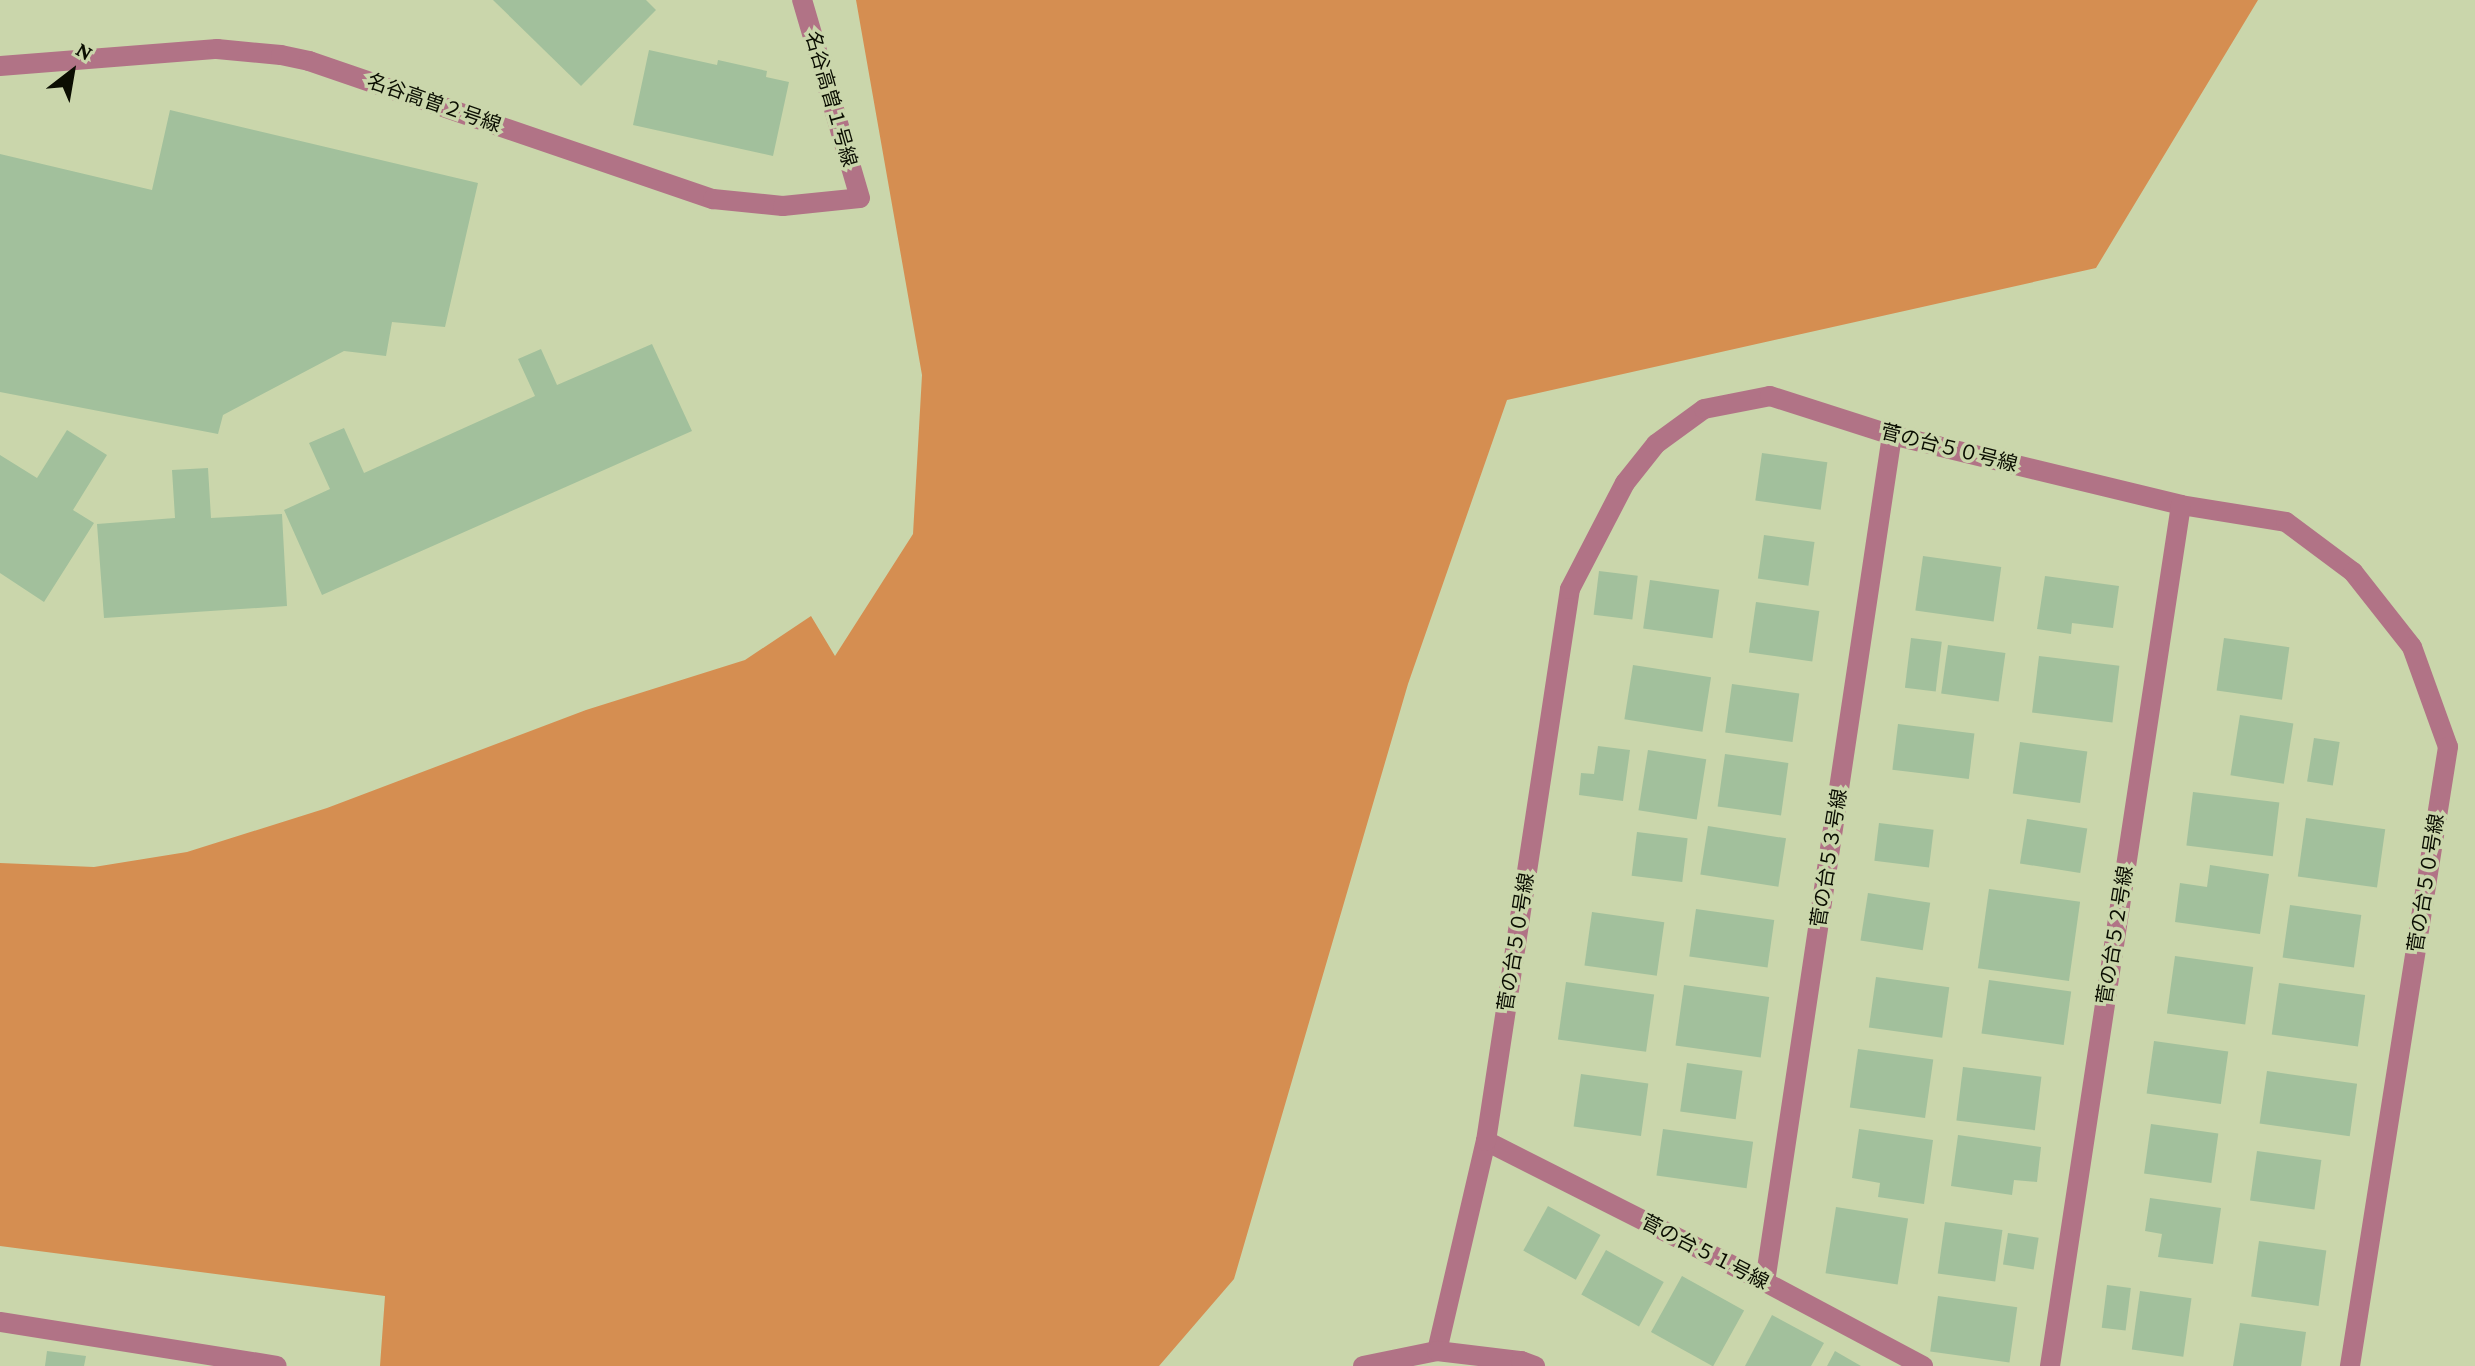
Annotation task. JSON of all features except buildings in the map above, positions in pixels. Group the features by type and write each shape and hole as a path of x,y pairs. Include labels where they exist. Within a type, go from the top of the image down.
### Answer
{"street":[{"name":"名谷高曽１号線","path":"802,0 860,198"},
{"name":"名谷高曽２号線","path":"0,66 217,49 281,55 309,61 713,199 783,206 860,198"},
{"name":"菅の台５０号線","path":"1437,1351 1486,1141 1570,589 1625,483 1656,444 1704,409 1770,396 1892,435 2181,505 2286,522 2353,572 2412,647 2448,747 2350,1366"},
{"name":"菅の台５３号線","path":"1765,1282 1892,435"},
{"name":"菅の台５２号線","path":"2050,1366 2181,505"},
{"name":"菅の台５１号線","path":"1486,1141 1923,1366"},
{"path":"0,1322 277,1366"},
{"path":"1363,1366 1437,1351 1535,1366"}],"shaded area":[{"path":"856,0 2258,0 2096,268 1507,400 1408,684 1234,1279 1159,1366 380,1366 385,1296 0,1246 0,863 94,867 187,852 327,808 586,710 745,660 811,616 835,656 913,534 922,375"}]}
